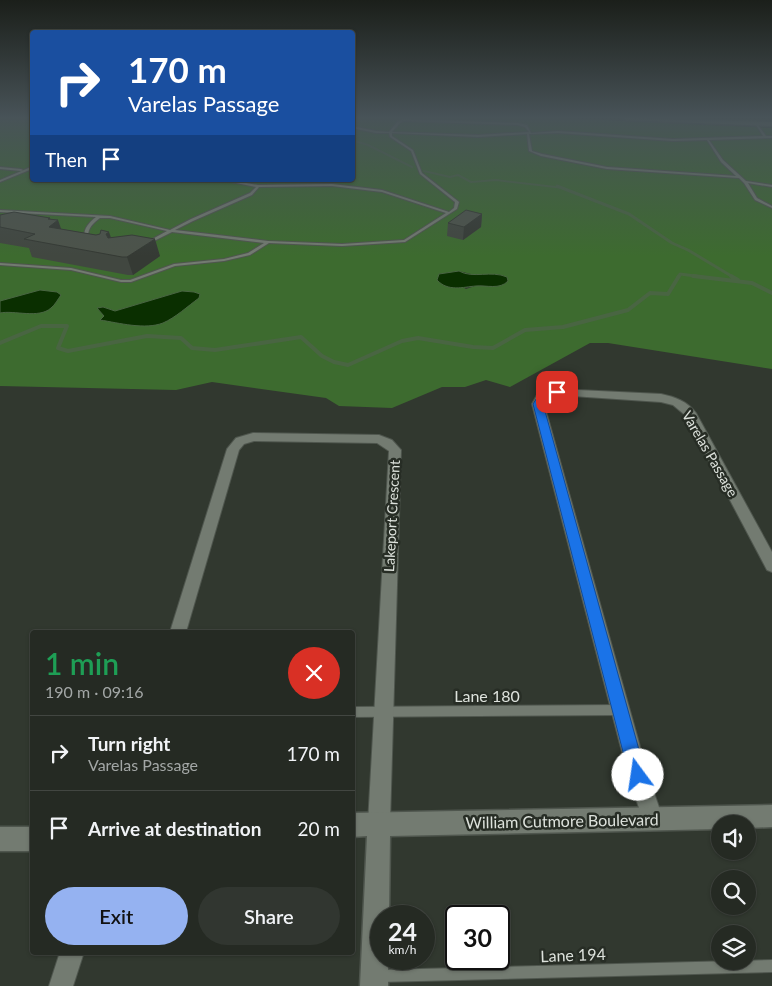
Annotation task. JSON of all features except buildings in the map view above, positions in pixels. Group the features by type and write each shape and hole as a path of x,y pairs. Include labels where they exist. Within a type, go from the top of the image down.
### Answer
{"street":[{"name":"Varelas Passage","path":"652,819 638,775 538,404 540,398 547,393 557,392 661,398 674,401 684,407 690,413 772,566"},
{"name":"Lakeport Crescent","path":"179,630 233,449 240,441 253,438 379,440 388,443 395,450 383,711 380,824"},
{"name":"William Cutmore Boulevard","path":"355,825 772,816"},
{"path":"374,981 380,824"},
{"path":"0,839 30,839"},
{"path":"61,986 71,955"}],"lane":[{"path":"0,211 100,216 171,231 268,242 342,245 395,242 413,238 456,208 457,202 421,173 417,164"},
{"path":"584,164 597,167 739,177"},
{"path":"725,164 745,182 756,199 772,207"},
{"path":"0,168 24,170"},
{"path":"0,181 30,168"},
{"path":"235,182 258,186 322,185 392,194 449,213"},
{"path":"745,182 772,186"},
{"path":"140,246 251,194 258,186"},
{"path":"16,217 24,212"},
{"path":"93,247 87,242 86,230 100,216"},
{"path":"0,264 71,269 121,281 132,281 174,265 224,260 249,254 268,242"},
{"name":"Lane 180","path":"355,712 622,710"},
{"name":"Lane 194","path":"374,981 772,966"}],"shaded area":[{"path":"0,164 30,164 30,182 355,182 355,164 772,164 772,369 608,343 590,343 510,387 486,380 465,387 442,387 392,408 339,406 326,398 212,382 176,390 0,386","holes":["459,271 471,274 488,286 475,286 466,289 439,274","182,291 101,319 104,316 98,309 103,307 115,311"]},
{"path":"459,271 470,274 501,275 507,277 508,281 497,286 456,288 441,284 437,280 439,274"},
{"path":"40,290 57,292 61,295 51,308 40,313 0,313 0,301"},
{"path":"182,291 200,294 199,298 163,323 140,326 100,320 104,316 97,308 103,307 115,311"}],"waterway":[{"path":"406,164 412,167"},
{"path":"424,171 450,177 458,175 471,182 496,180 561,188"},
{"path":"557,186 561,188"},
{"path":"561,188 629,214 672,243 688,250 733,277"},
{"path":"678,277 680,274 703,277"},
{"path":"0,343 41,326 67,326 58,348 68,351 147,336 181,338 192,348 215,350 301,337 322,356 334,362 348,365 402,341 418,338 473,347 493,348 525,330 563,327 628,310 650,293 668,294 679,276"},
{"path":"693,276 752,283 772,293"},
{"path":"731,276 738,280"}],"route":[{"path":"557,392 543,395 538,404 638,775"}]}
